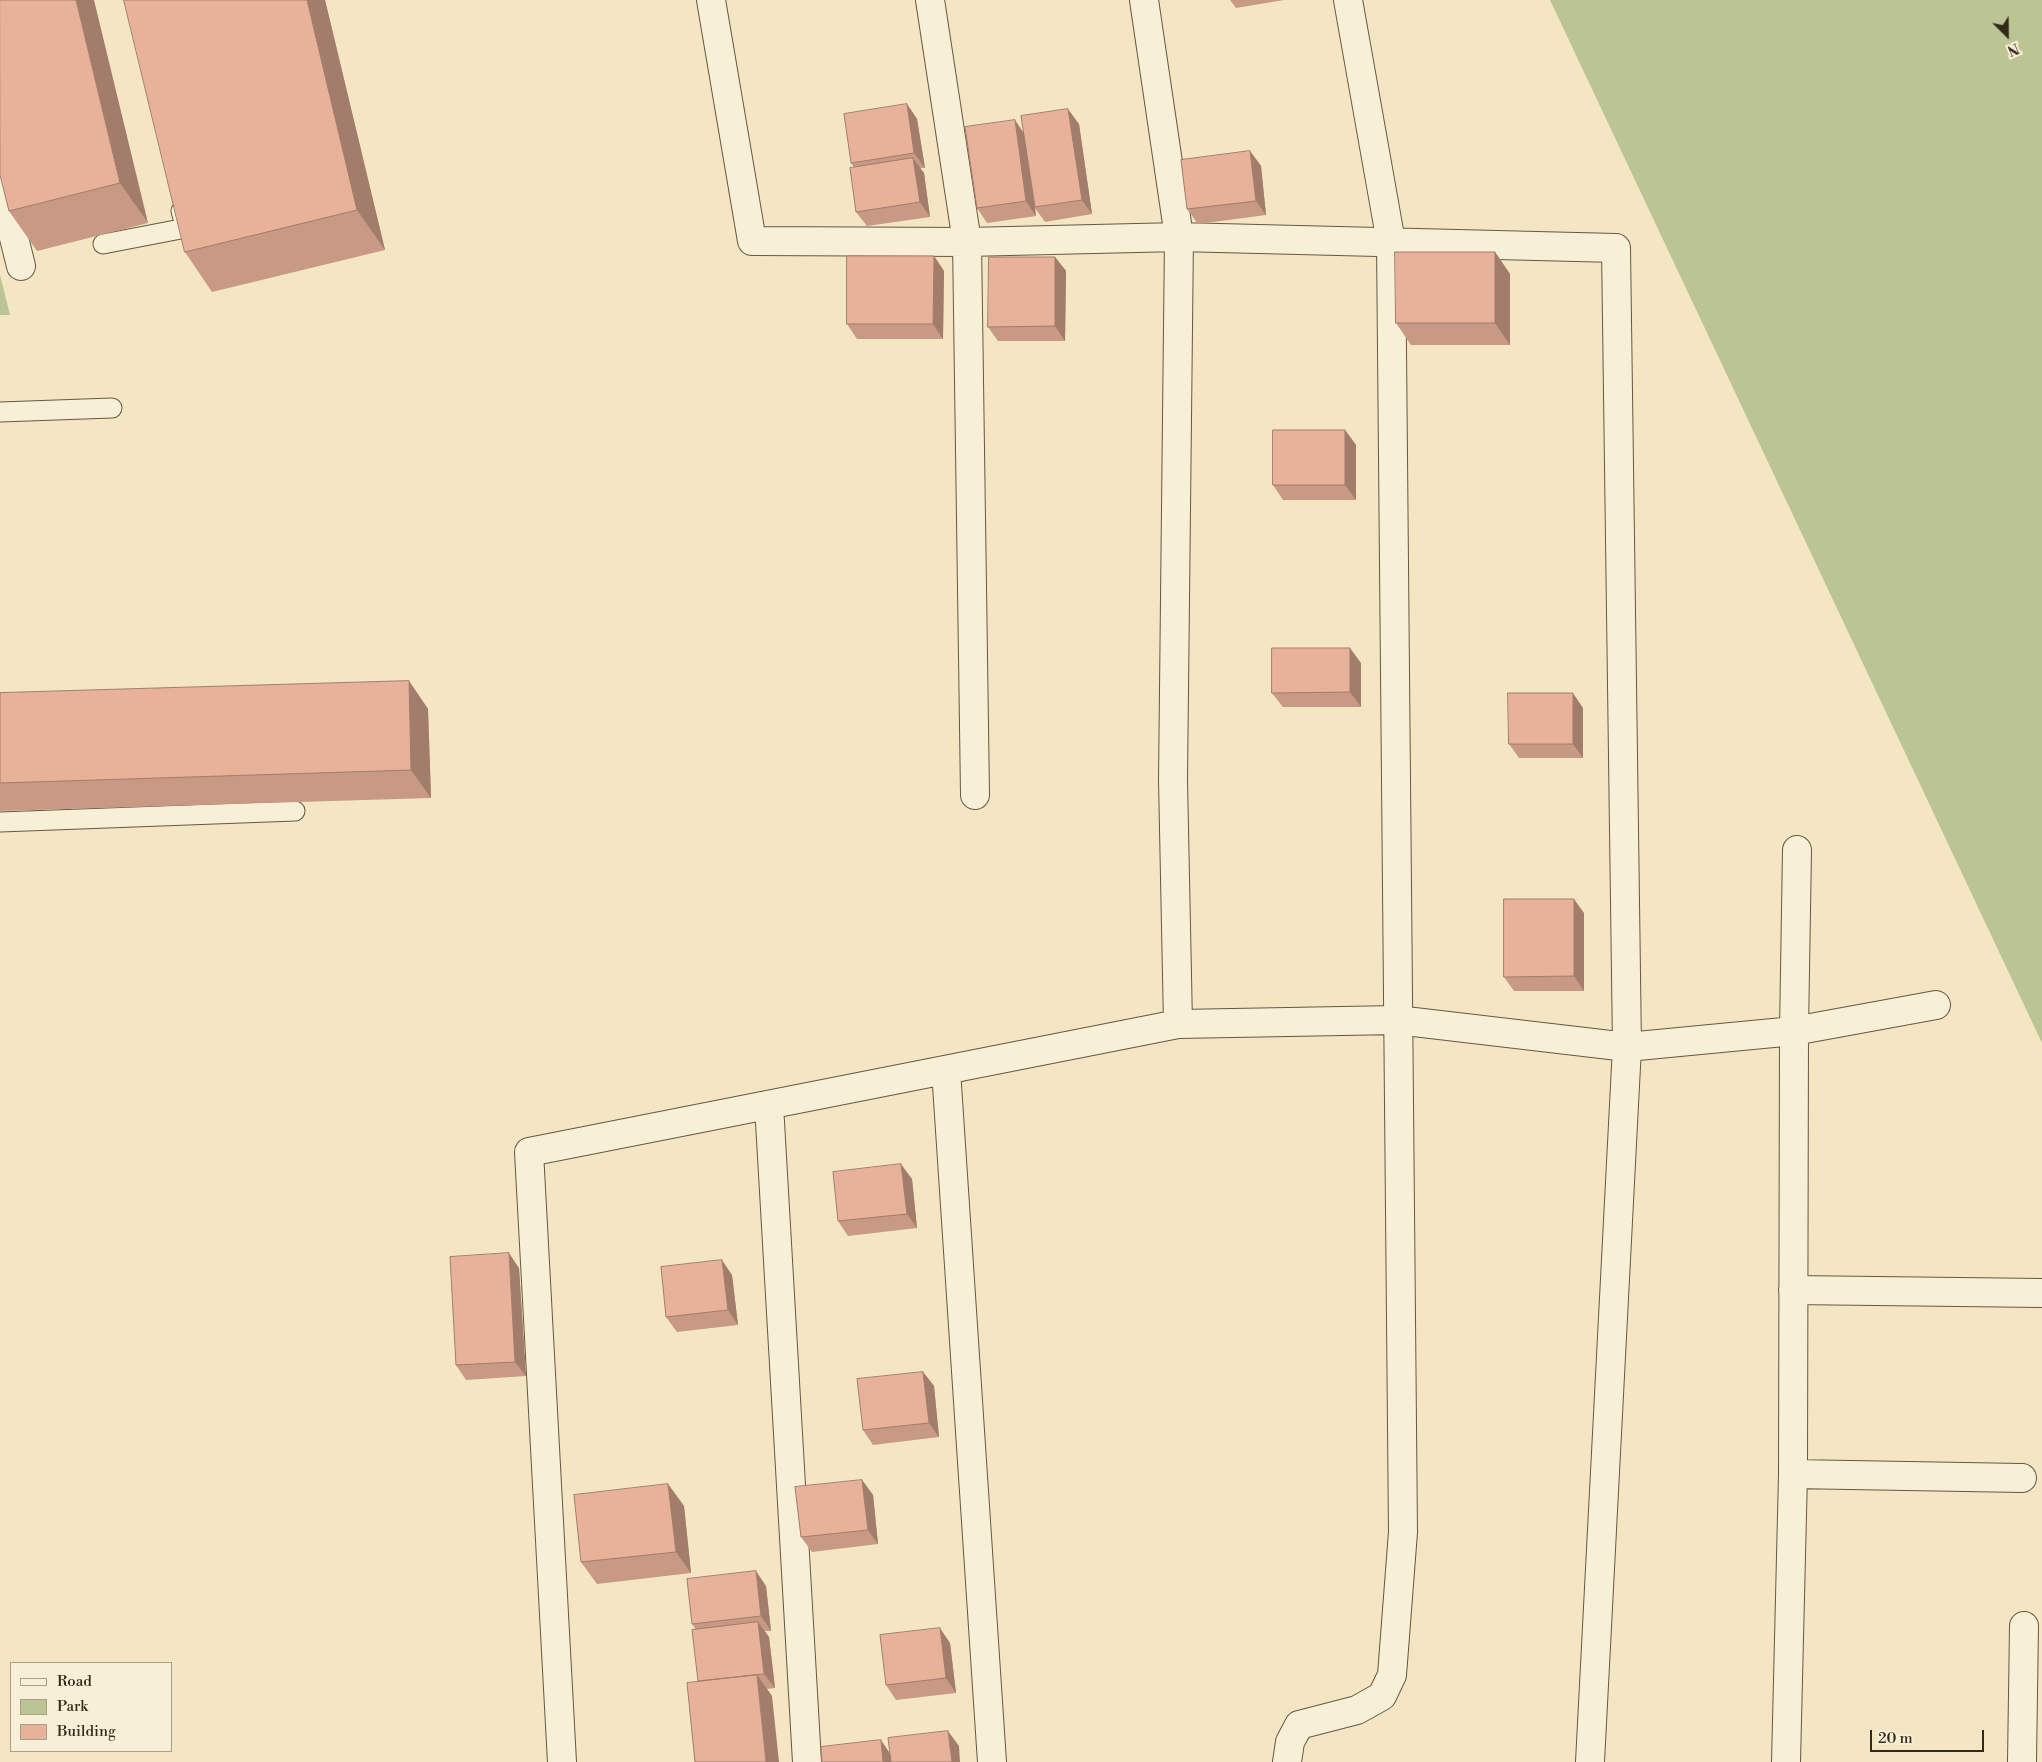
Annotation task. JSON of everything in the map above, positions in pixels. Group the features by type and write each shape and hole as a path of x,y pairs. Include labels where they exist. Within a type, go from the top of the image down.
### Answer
{"street":[{"path":"711,0 752,242 967,242 1179,237 1616,248 1627,1047 1590,1762"},
{"path":"930,0 967,242 975,795"},
{"path":"1144,0 1179,237 1173,770 1178,1024"},
{"path":"1287,1762 1290,1742 1299,1725 1357,1710 1382,1696 1392,1675 1403,1532 1391,242 1348,0"},
{"path":"0,182 21,266"},
{"path":"1786,1762 1793,1474 1794,1031 1797,850"},
{"path":"562,1762 529,1152 1178,1024 1397,1020 1627,1047 1794,1031 1936,1005"},
{"path":"946,1070 992,1762"},
{"path":"769,1105 807,1762"},
{"path":"1793,1290 2042,1293"},
{"path":"1793,1474 2022,1478"},
{"path":"2022,1762 2024,1626"}],"lane":[{"path":"103,244 186,228 177,190"},
{"path":"0,412 112,408"},
{"path":"0,822 295,811"}],"green space":[{"path":"1550,0 2042,0 2042,1043"},
{"path":"0,275 10,315 0,315"}],"building":[{"path":"0,0 76,0 120,183 9,211 0,175"},
{"path":"124,0 307,0 357,210 185,252"},
{"path":"907,104 914,153 851,163 844,114"},
{"path":"1068,109 1082,200 1035,207 1021,116"},
{"path":"1015,120 1026,201 977,208 965,127"},
{"path":"1250,151 1256,201 1187,209 1181,160"},
{"path":"913,158 920,202 856,212 850,168"},
{"path":"1395,252 1495,252 1495,323 1396,323"},
{"path":"847,256 934,256 933,324 847,324"},
{"path":"989,257 1055,257 1055,326 988,327"},
{"path":"1273,430 1345,430 1345,485 1273,485"},
{"path":"1272,648 1350,648 1350,692 1272,693"},
{"path":"409,681 411,770 0,783 0,693"},
{"path":"1508,693 1573,693 1573,744 1509,744"},
{"path":"1504,899 1574,899 1574,976 1504,977"},
{"path":"901,1164 907,1214 838,1221 833,1172"},
{"path":"509,1253 515,1362 456,1365 450,1257"},
{"path":"722,1260 728,1310 666,1317 661,1267"},
{"path":"923,1372 929,1423 863,1430 857,1379"},
{"path":"862,1480 868,1530 801,1537 795,1487"},
{"path":"668,1484 676,1552 581,1562 574,1495"},
{"path":"756,1571 761,1616 692,1624 687,1579"},
{"path":"758,1622 764,1674 698,1681 692,1630"},
{"path":"940,1628 946,1678 886,1685 880,1635"},
{"path":"757,1675 766,1762 695,1762 687,1683"},
{"path":"948,1731 952,1762 891,1762 888,1738"},
{"path":"881,1740 883,1762 822,1762 821,1747"}]}
